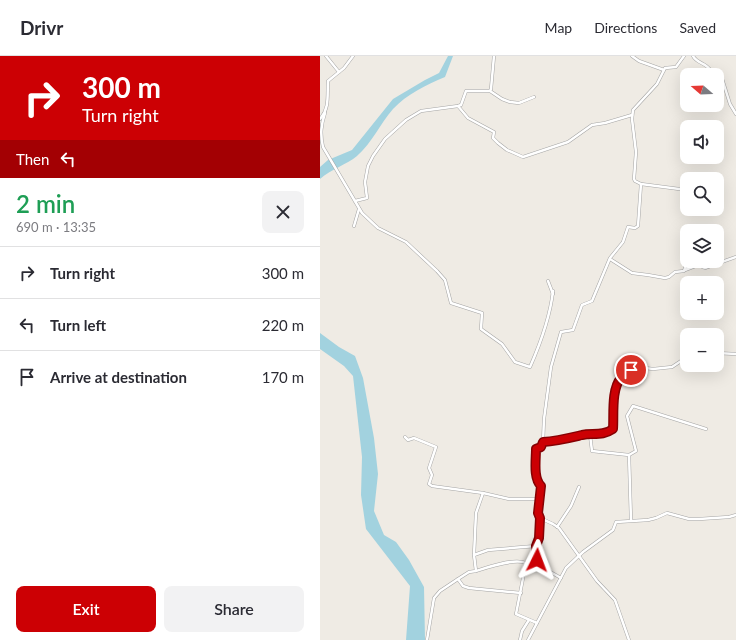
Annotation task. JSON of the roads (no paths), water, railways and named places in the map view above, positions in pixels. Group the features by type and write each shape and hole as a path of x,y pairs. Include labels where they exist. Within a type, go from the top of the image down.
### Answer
{"street":[{"path":"326,56 339,72"},
{"path":"353,56 344,68 328,81 328,101 320,136 326,151 362,213 378,228 406,242 445,280 451,303 482,313 481,329 502,344 515,362 530,367 544,334 552,305 553,293 548,281"},
{"path":"490,91 494,56"},
{"path":"632,56 639,61 664,70"},
{"path":"680,189 641,184 635,181 636,152 632,115 635,108 657,84 664,70 667,67 676,68 684,56"},
{"path":"693,56 694,59 708,66 711,71 720,72 730,104 736,114"},
{"path":"355,201 367,198 365,182 368,166 372,156 395,129 421,111 461,105 466,91 490,91 502,99 519,103 534,98"},
{"path":"458,106 468,118 494,132 494,138 498,143 512,153 523,157 568,142 592,125 605,123 632,115"},
{"path":"320,119 325,113"},
{"path":"561,578 538,565 536,546 539,538 540,518 538,513 541,486 538,484 536,477 536,449 541,447 543,442 544,419 550,373 561,332 573,330 582,305 592,301 610,260 623,242 628,227 635,228 638,226 641,184"},
{"path":"354,226 360,209"},
{"path":"610,260 632,273 648,274 665,278 669,277 675,272 698,265 705,268 736,257"},
{"path":"724,353 736,354"},
{"path":"543,442 556,441 583,435 607,433 613,429 612,412 620,378 638,367 653,369 672,367 680,362"},
{"path":"590,435 592,451 629,455 636,451 627,416 633,406 706,429"},
{"path":"405,437 408,440 414,438 436,447 429,468 432,475 429,484 432,486 483,493 509,499 540,500"},
{"path":"629,455 631,520"},
{"path":"557,527 571,506 579,487"},
{"path":"476,571 474,555 476,513 483,493"},
{"path":"528,640 566,568 578,556 613,530 616,522 648,520 667,513 689,519 729,517 736,515"},
{"path":"540,518 557,527 597,581 614,600 630,640"},
{"path":"474,555 488,550 536,546"},
{"path":"427,640 434,598 440,591 469,572 504,564 522,561 526,563 537,560"},
{"path":"526,563 516,614 538,623"},
{"path":"458,579 463,586 469,588 521,593"},
{"path":"520,640 522,631 530,620"}],"water":[{"path":"448,56 453,56 445,77 404,99 393,109 367,145 357,156 320,179 320,167 328,160 352,150 393,99 439,73"},
{"path":"320,333 339,347 355,356 363,378 374,438 378,474 374,511 384,535 396,542 409,560 424,587 425,640 406,640 410,586 366,529 361,495 362,457 353,376 344,366 320,349"}]}
